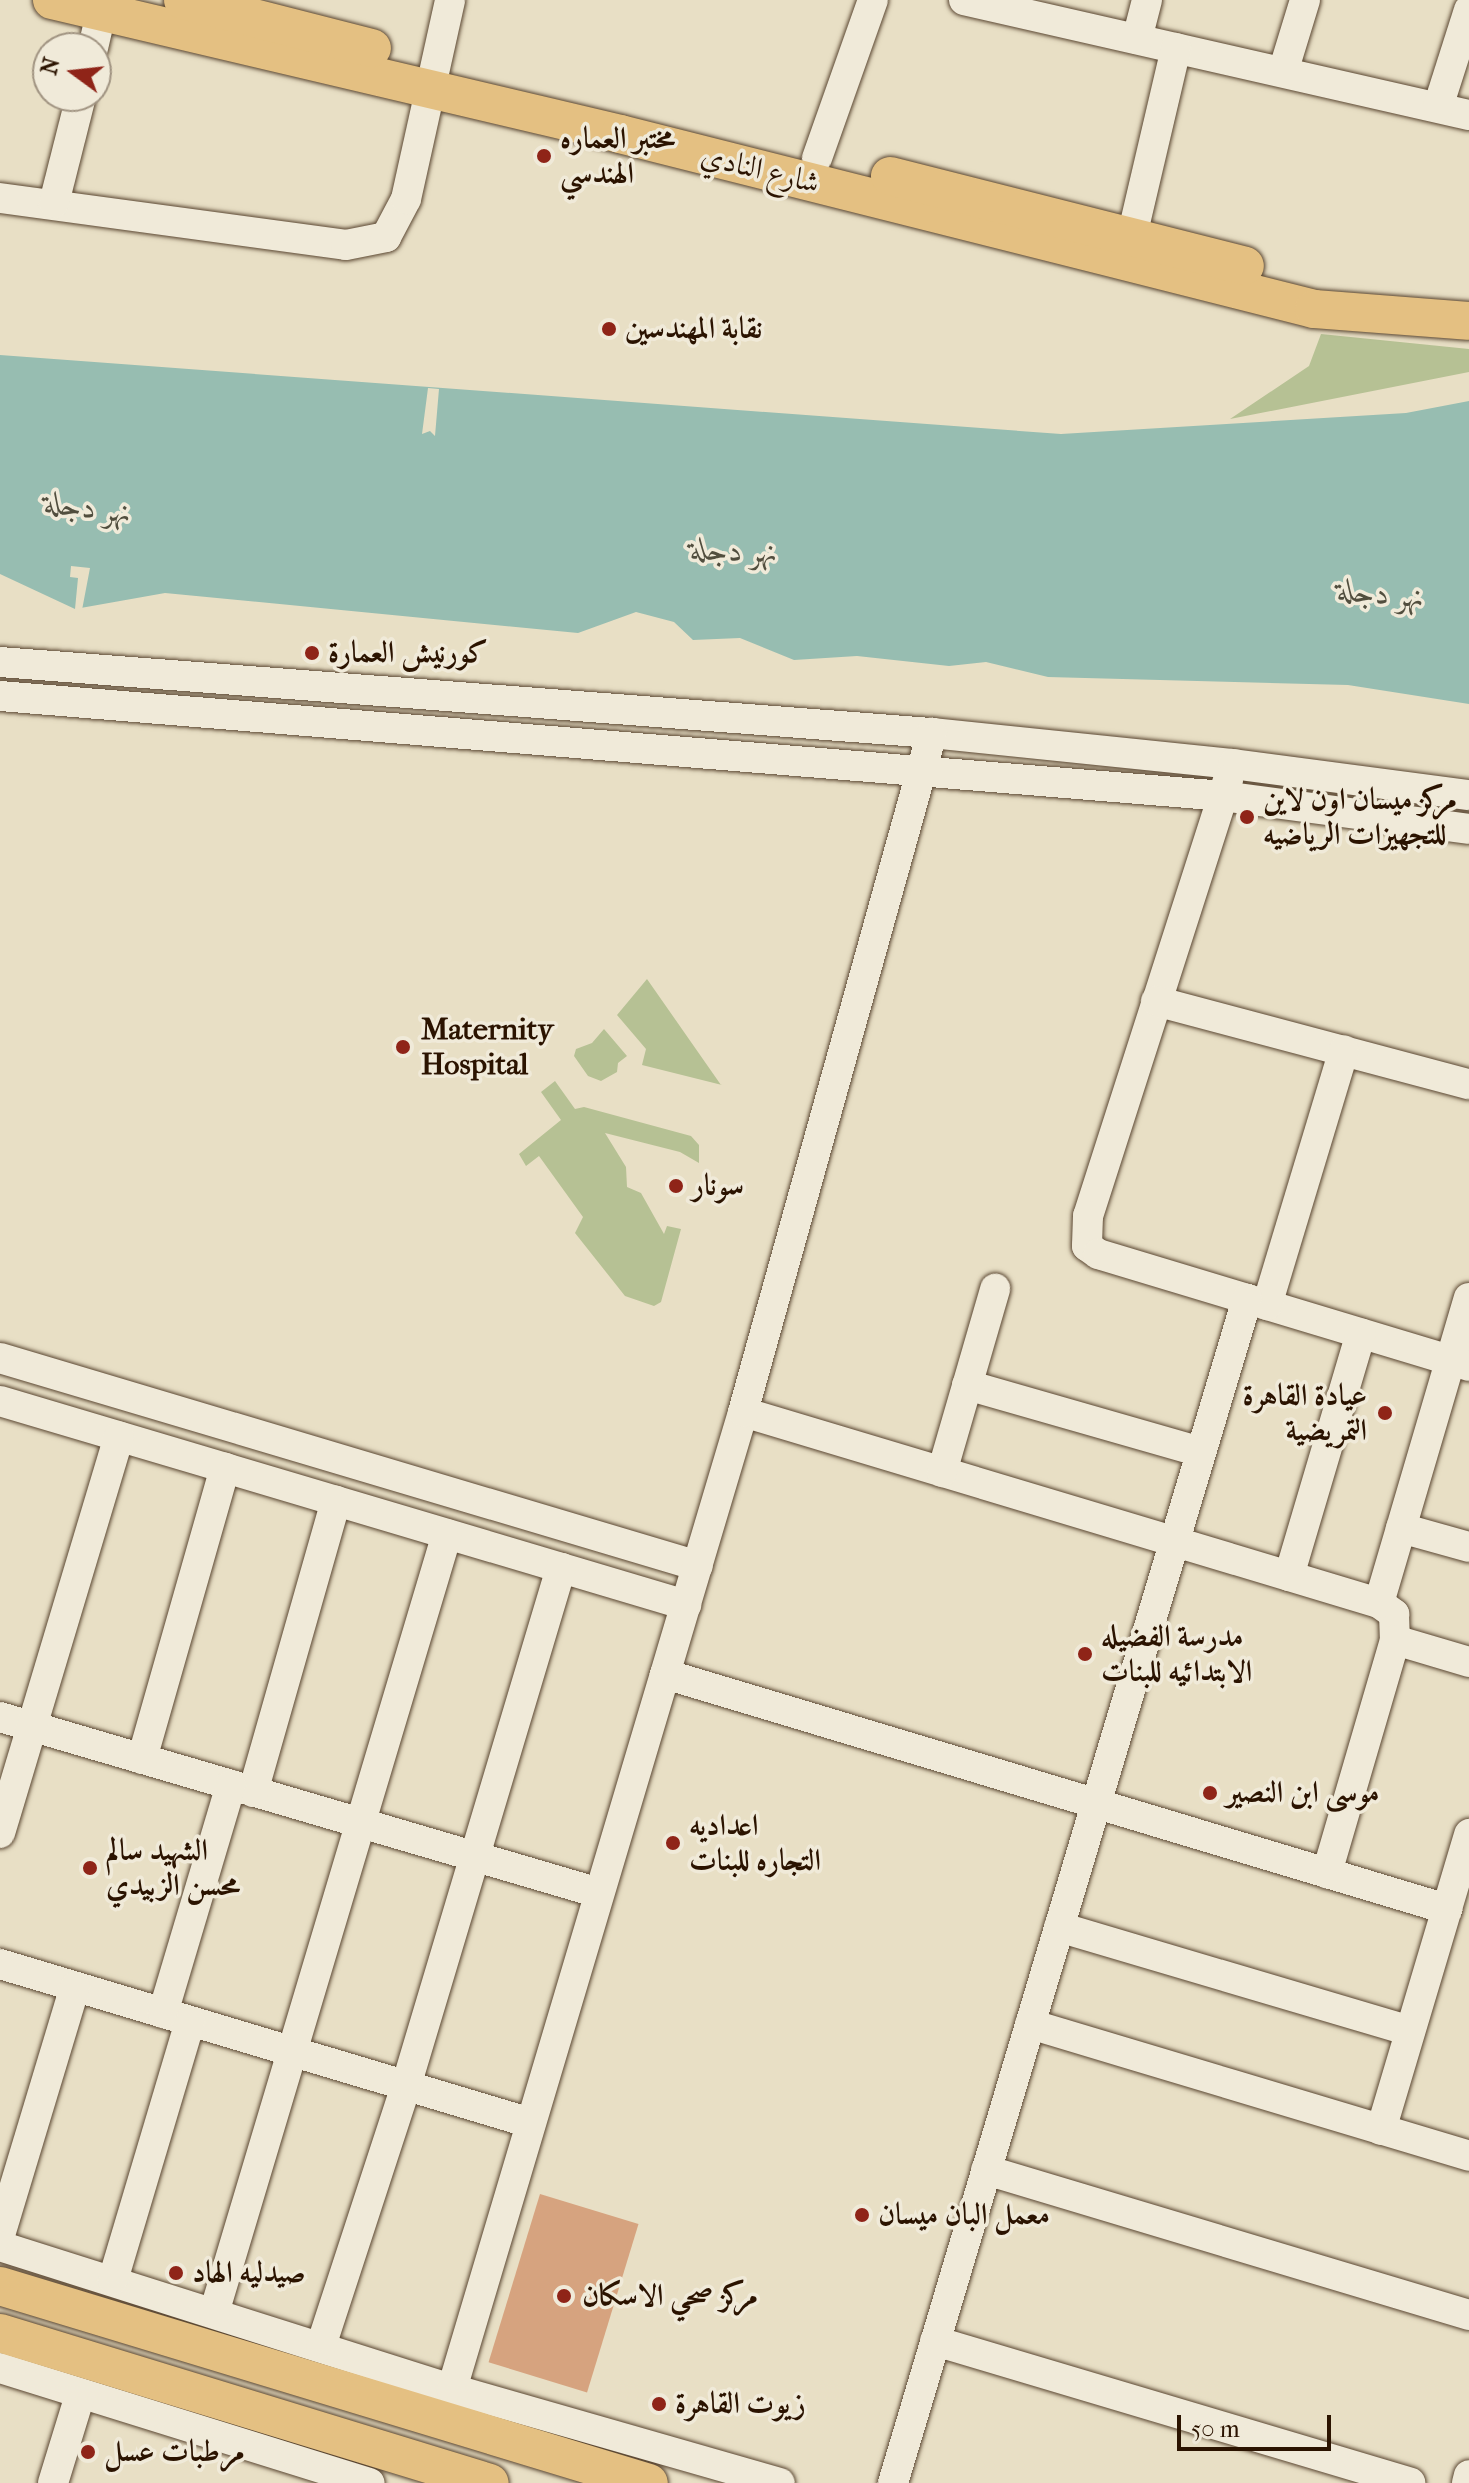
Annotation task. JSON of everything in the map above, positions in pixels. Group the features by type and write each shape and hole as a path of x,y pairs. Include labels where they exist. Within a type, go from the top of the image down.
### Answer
{"main road":[{"name":"شارع النادي","path":"52,0 99,20 433,76 817,158 1311,284 1469,295"},
{"name":"شارع النادي","path":"183,0 433,76 1314,309 1469,321"},
{"path":"0,2286 649,2483"},
{"path":"0,2333 490,2483"}],"street":[{"path":"0,198 346,245 386,237 406,199 450,0"},
{"path":"964,0 1469,115"},
{"path":"1137,39 1147,0"},
{"path":"1283,72 1305,0"},
{"path":"817,158 866,1"},
{"path":"1438,107 1469,10"},
{"path":"1132,236 1176,48"},
{"path":"54,203 77,112"},
{"path":"0,662 932,733 1233,764 1469,795"},
{"path":"0,696 1223,796 1469,829"},
{"path":"452,2389 743,1412 932,733"},
{"path":"1233,764 1088,1216 1087,1246 1098,1254 1460,1363"},
{"path":"1156,1001 1469,1084"},
{"path":"893,2483 1200,1452 1257,1302 1344,1050"},
{"path":"942,1472 995,1289"},
{"path":"1379,1603 1401,1528 1460,1363 1469,1298"},
{"path":"1289,1576 1361,1333"},
{"path":"0,1358 698,1566"},
{"path":"40,1413 53,1373"},
{"path":"967,1385 1200,1452"},
{"path":"2,1408 40,1413 686,1605"},
{"path":"743,1412 1379,1603 1394,1614 1395,1640 1327,1873"},
{"path":"0,1833 119,1436"},
{"path":"142,1759 225,1468"},
{"path":"113,2280 177,2017 242,1788 336,1501"},
{"path":"1401,1528 1469,1547"},
{"path":"214,2313 447,1534"},
{"path":"321,2346 406,2086 561,1568"},
{"path":"1395,1640 1469,1662"},
{"path":"665,1674 1447,1909"},
{"path":"0,1717 599,1893"},
{"path":"1381,2130 1469,1834"},
{"path":"1059,1927 1410,2031"},
{"path":"0,1964 531,2123"},
{"path":"0,2235 75,1987"},
{"path":"1030,2024 1469,2156"},
{"path":"986,2170 1469,2315"},
{"path":"0,2246 452,2389 780,2483"},
{"path":"935,2341 1410,2483"},
{"path":"0,2368 369,2483"},
{"path":"53,2483 80,2395"},
{"path":"280,2456 292,2466 298,2483"},
{"path":"1467,2483 1469,2475"}],"green space":[{"path":"1321,334 1469,349 1469,372 1230,419 1309,366"},
{"path":"647,979 721,1085 642,1065 646,1049 617,1015"},
{"path":"604,1029 627,1056 618,1063 617,1072 601,1081 588,1076 574,1056 576,1049 592,1043"},
{"path":"555,1081 575,1109 584,1107 691,1136 699,1145 699,1163 680,1152 605,1133 626,1167 627,1187 641,1193 664,1234 667,1226 681,1229 661,1302 654,1306 625,1296 575,1233 583,1217 539,1156 526,1166 519,1154 561,1120 541,1092"}],"water":[{"name":"نهر دجلة","path":"0,355 1061,434 1406,413 1469,401 1469,704 1348,685 1048,677 986,662 949,666 857,656 794,660 740,638 693,640 674,622 636,612 578,633 165,593 75,609 0,574"}],"pier":[{"path":"428,388 439,389 435,436 430,431 422,434"},
{"path":"71,566 90,568 82,610 75,609 78,578 70,577"}],"building":[{"name":"مركز صحي الاسكان","path":"540,2194 638,2224 587,2392 489,2362"}],"place":[{"name":"مختبر العماره الهندسي","path":"544,156"},
{"name":"نقابة المهندسين","path":"609,329"},
{"name":"كورنيش العمارة","path":"312,653"},
{"name":"مركز ميسان اون لاين للتجهيزات الرياضيه","path":"1247,817"},
{"name":"Maternity Hospital","path":"403,1047"},
{"name":"سونار","path":"676,1186"},
{"name":"عيادة القاهرة التمريضية","path":"1385,1413"},
{"name":"مدرسة الفضيله الابتدائيه للبنات","path":"1085,1654"},
{"name":"موسى ابن النصير","path":"1210,1793"},
{"name":"اعداديه التجاره للبنات","path":"673,1843"},
{"name":"الشهيد سالم محسن الزبيدي","path":"90,1868"},
{"name":"معمل البان ميسان","path":"862,2215"},
{"name":"صيدليه الهاد","path":"176,2273"},
{"name":"مركز صحي الاسكان","path":"564,2296"},
{"name":"زيوت القاهرة","path":"659,2404"},
{"name":"مرطبات عسل","path":"88,2452"}]}
